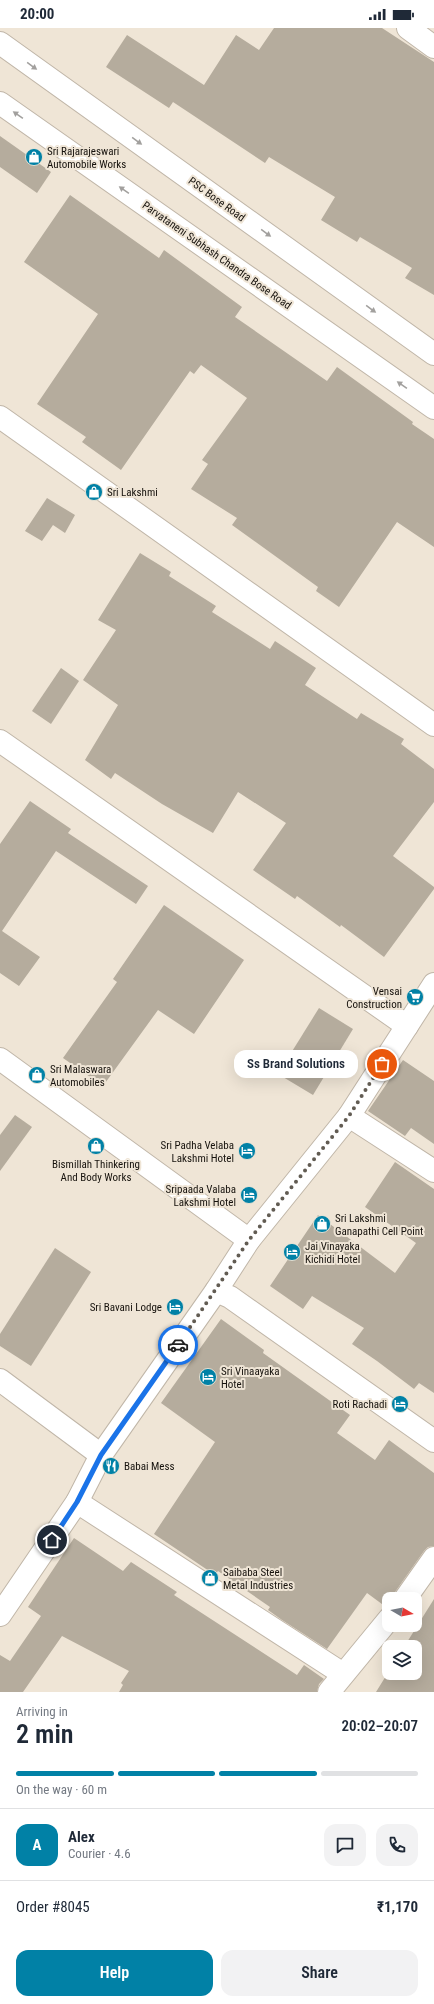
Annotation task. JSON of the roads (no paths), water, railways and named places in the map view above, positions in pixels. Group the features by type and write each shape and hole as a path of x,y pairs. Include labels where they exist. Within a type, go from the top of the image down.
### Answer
{"street":[{"path":"408,28 434,47"},
{"name":"PSC Bose Road","path":"0,43 434,354"},
{"name":"Parvataneni Subhash Chandra Bose Road","path":"0,102 434,408"},
{"path":"0,417 434,725"},
{"path":"0,741 407,1026"},
{"path":"0,1615 77,1502 101,1455 249,1240 349,1116 434,984"},
{"path":"0,1059 249,1240"},
{"path":"349,1116 434,1171"},
{"path":"216,1290 230,1297 434,1441"},
{"path":"0,1380 101,1455"},
{"path":"77,1502 343,1674"},
{"path":"410,1592 434,1558"},
{"path":"330,1692 382,1627"}],"place":[{"name":"Sri Rajarajeswari Automobile Works","path":"34,157"},
{"name":"Sri Lakshmi","path":"94,492"},
{"name":"Vensai Construction","path":"415,997"},
{"name":"Ss Brand Solutions","path":"382,1064"},
{"name":"Sri Malaswara Automobiles","path":"37,1075"},
{"name":"Bismillah Thinkering And Body Works","path":"96,1146"},
{"name":"Sri Padha Velaba Lakshmi Hotel","path":"247,1151"},
{"name":"Sripaada Valaba Lakshmi Hotel","path":"249,1195"},
{"name":"Sri Lakshmi Ganapathi Cell Point","path":"322,1224"},
{"name":"Jai Vinayaka Kichidi Hotel","path":"292,1252"},
{"name":"Sri Bavani Lodge","path":"175,1307"},
{"name":"Sri Vinaayaka Hotel","path":"208,1377"},
{"name":"Roti Rachadi","path":"400,1404"},
{"name":"Babai Mess","path":"111,1466"},
{"name":"Saibaba Steel Metal Industries","path":"210,1578"}]}
